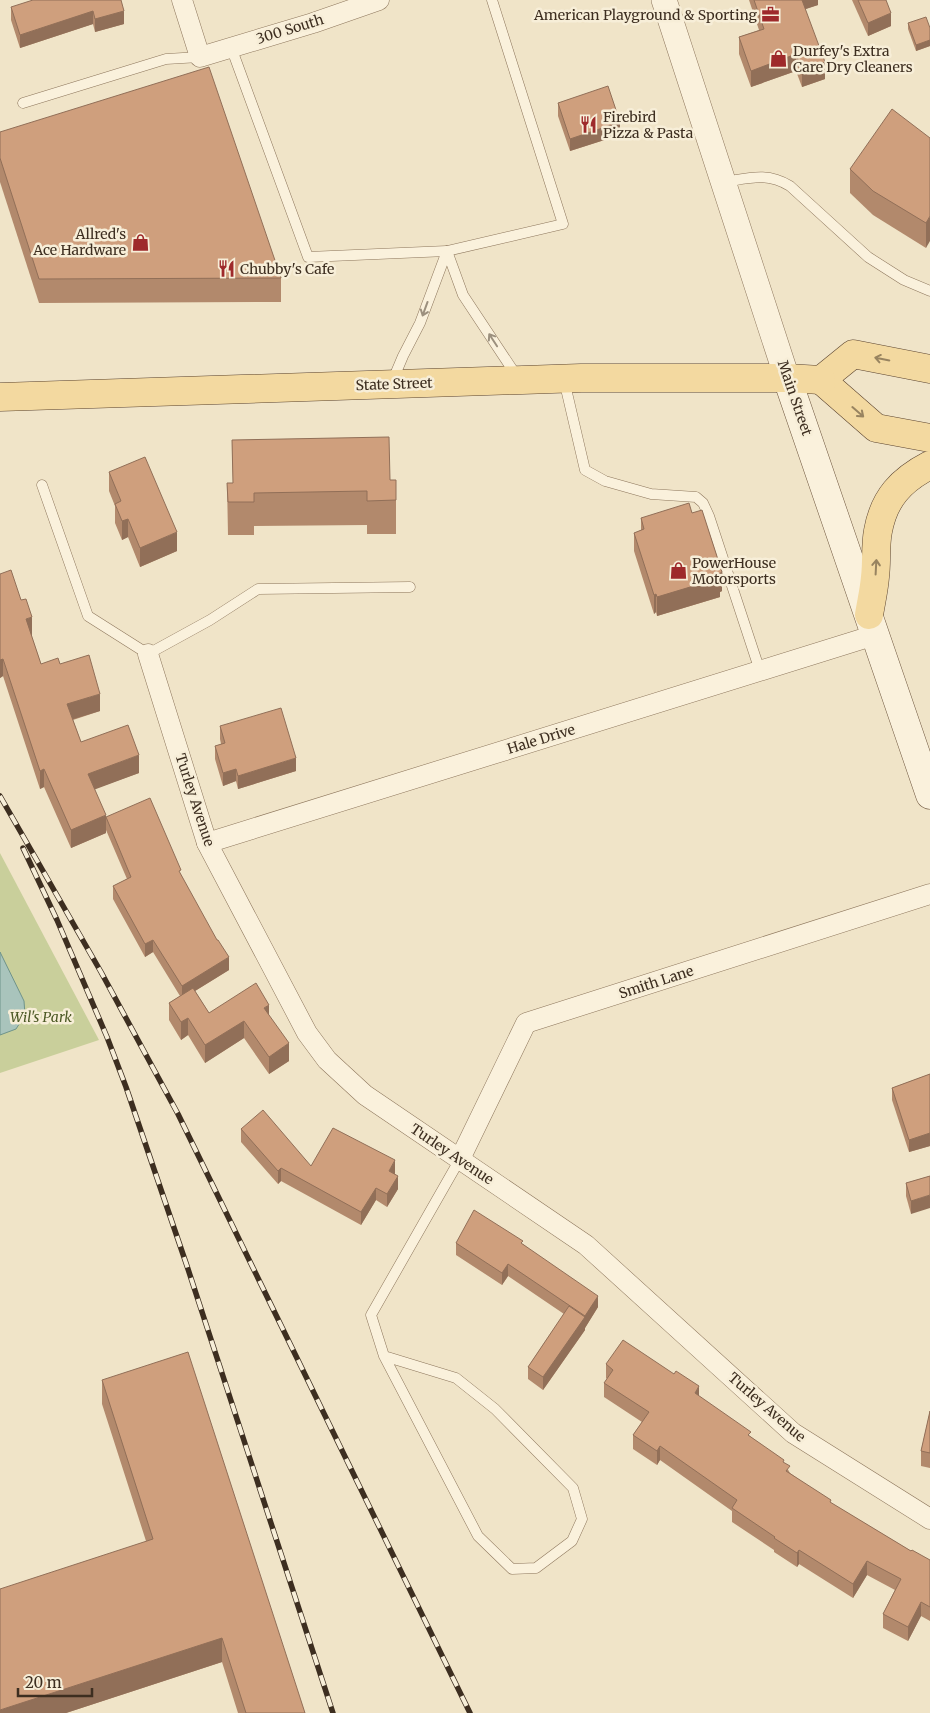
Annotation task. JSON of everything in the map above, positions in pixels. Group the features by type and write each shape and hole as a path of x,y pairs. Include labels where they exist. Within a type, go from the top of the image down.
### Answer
{"main road":[{"path":"930,368 853,354 822,380 876,428 930,438"},
{"name":"State Street","path":"0,398 564,379 787,378 822,380"},
{"name":"Main Street","path":"787,378 928,782"},
{"path":"872,625 878,532 883,509 896,489 915,473 930,465"}],"street":[{"path":"182,0 200,57"},
{"name":"300 South","path":"200,57 379,0"},
{"name":"Main Street","path":"664,0 787,378"},
{"name":"Hale Drive","path":"207,843 760,671 872,625"},
{"name":"Turley Avenue","path":"148,654 207,843 307,1033 327,1060 365,1095 586,1245 793,1433 930,1520"},
{"name":"Smith Lane","path":"460,1159 526,1024 930,894"}],"lane":[{"path":"231,47 308,258 447,251 563,224 492,0"},
{"path":"24,103 166,59 200,57"},
{"path":"724,182 756,177 778,179 790,186 868,257 904,280 930,291"},
{"path":"447,251 463,295 520,381"},
{"path":"391,384 420,323 447,251"},
{"path":"564,379 584,470 605,481 651,494 696,497 703,503 709,516 760,671"},
{"path":"42,485 88,616 148,654 210,620 258,589 410,587"},
{"path":"384,1356 456,1378 495,1409 573,1488 582,1519 572,1541 536,1568 512,1569 478,1536 384,1356 371,1315 460,1159"}],"green space":[{"name":"Wil's Park","path":"0,853 99,1040 0,1073"}],"water":[{"path":"0,952 24,1001 25,1015 16,1029 0,1035"}],"building":[{"path":"33,0 121,0 124,11 95,19 93,11 20,35 11,7"},
{"path":"754,0 802,0 825,62 802,70 796,54 751,71 739,37 764,29"},
{"path":"858,0 886,0 891,13 868,23"},
{"path":"926,17 930,28 930,40 916,45 908,23"},
{"name":"Allred's Ace Hardware","path":"209,67 281,278 39,279 0,158 0,132"},
{"name":"Firebird Pizza & Pasta","path":"608,86 620,122 570,139 558,103"},
{"path":"892,109 930,138 930,216 926,223 873,191 850,169"},
{"path":"389,437 390,480 396,480 396,500 367,501 367,491 254,493 254,502 228,502 227,483 233,483 232,440"},
{"path":"145,457 177,532 140,548 128,519 122,521 115,504 121,501 109,472"},
{"name":"PowerHouse Motorsports","path":"689,503 692,513 702,510 722,572 719,574 720,578 657,597 656,594 654,595 634,533 644,529 641,518"},
{"path":"11,570 21,600 26,599 32,617 26,619 41,664 58,658 60,664 89,655 100,694 67,704 81,742 128,725 139,755 88,774 106,815 71,830 44,769 40,771 3,659 0,660 0,574"},
{"path":"281,708 296,758 238,776 236,769 223,773 215,746 225,743 220,726"},
{"path":"150,798 181,870 179,871 217,940 229,957 182,986 153,940 145,944 113,886 131,877 106,817"},
{"path":"256,983 269,1005 264,1008 289,1043 269,1057 244,1021 205,1045 188,1018 181,1022 169,1003 193,988 209,1013"},
{"path":"930,1074 930,1133 909,1140 892,1088"},
{"path":"263,1110 311,1166 333,1128 395,1160 389,1171 398,1176 387,1194 376,1188 361,1212 281,1168 278,1171 241,1129"},
{"path":"930,1176 930,1195 911,1201 906,1183"},
{"path":"474,1210 523,1241 521,1243 598,1296 585,1316 508,1264 502,1273 456,1243"},
{"path":"569,1306 585,1317 543,1377 528,1367"},
{"path":"623,1340 674,1374 676,1371 699,1386 695,1393 751,1432 748,1435 784,1460 783,1462 790,1466 786,1471 831,1500 830,1502 911,1551 930,1560 930,1607 921,1602 908,1627 883,1614 901,1579 867,1561 853,1584 799,1550 797,1553 774,1538 732,1508 737,1500 660,1446 657,1451 633,1435 649,1412 604,1383 613,1370 606,1364"},
{"path":"188,1352 305,1713 246,1713 222,1638 0,1710 0,1589 153,1539 102,1380"},
{"path":"930,1411 930,1453 921,1451"}],"railway":[{"path":"0,796 101,972 178,1114 470,1713"},
{"path":"23,848 57,920 107,1037 126,1087 187,1266 333,1713"}],"place":[{"name":"American Playground & Sporting","path":"771,15"},
{"name":"Durfey's Extra Care Dry Cleaners","path":"779,59"},
{"name":"Firebird Pizza & Pasta","path":"589,125"},
{"name":"Allred's Ace Hardware","path":"140,242"},
{"name":"Chubby's Cafe","path":"226,269"},
{"name":"PowerHouse Motorsports","path":"678,571"}]}
